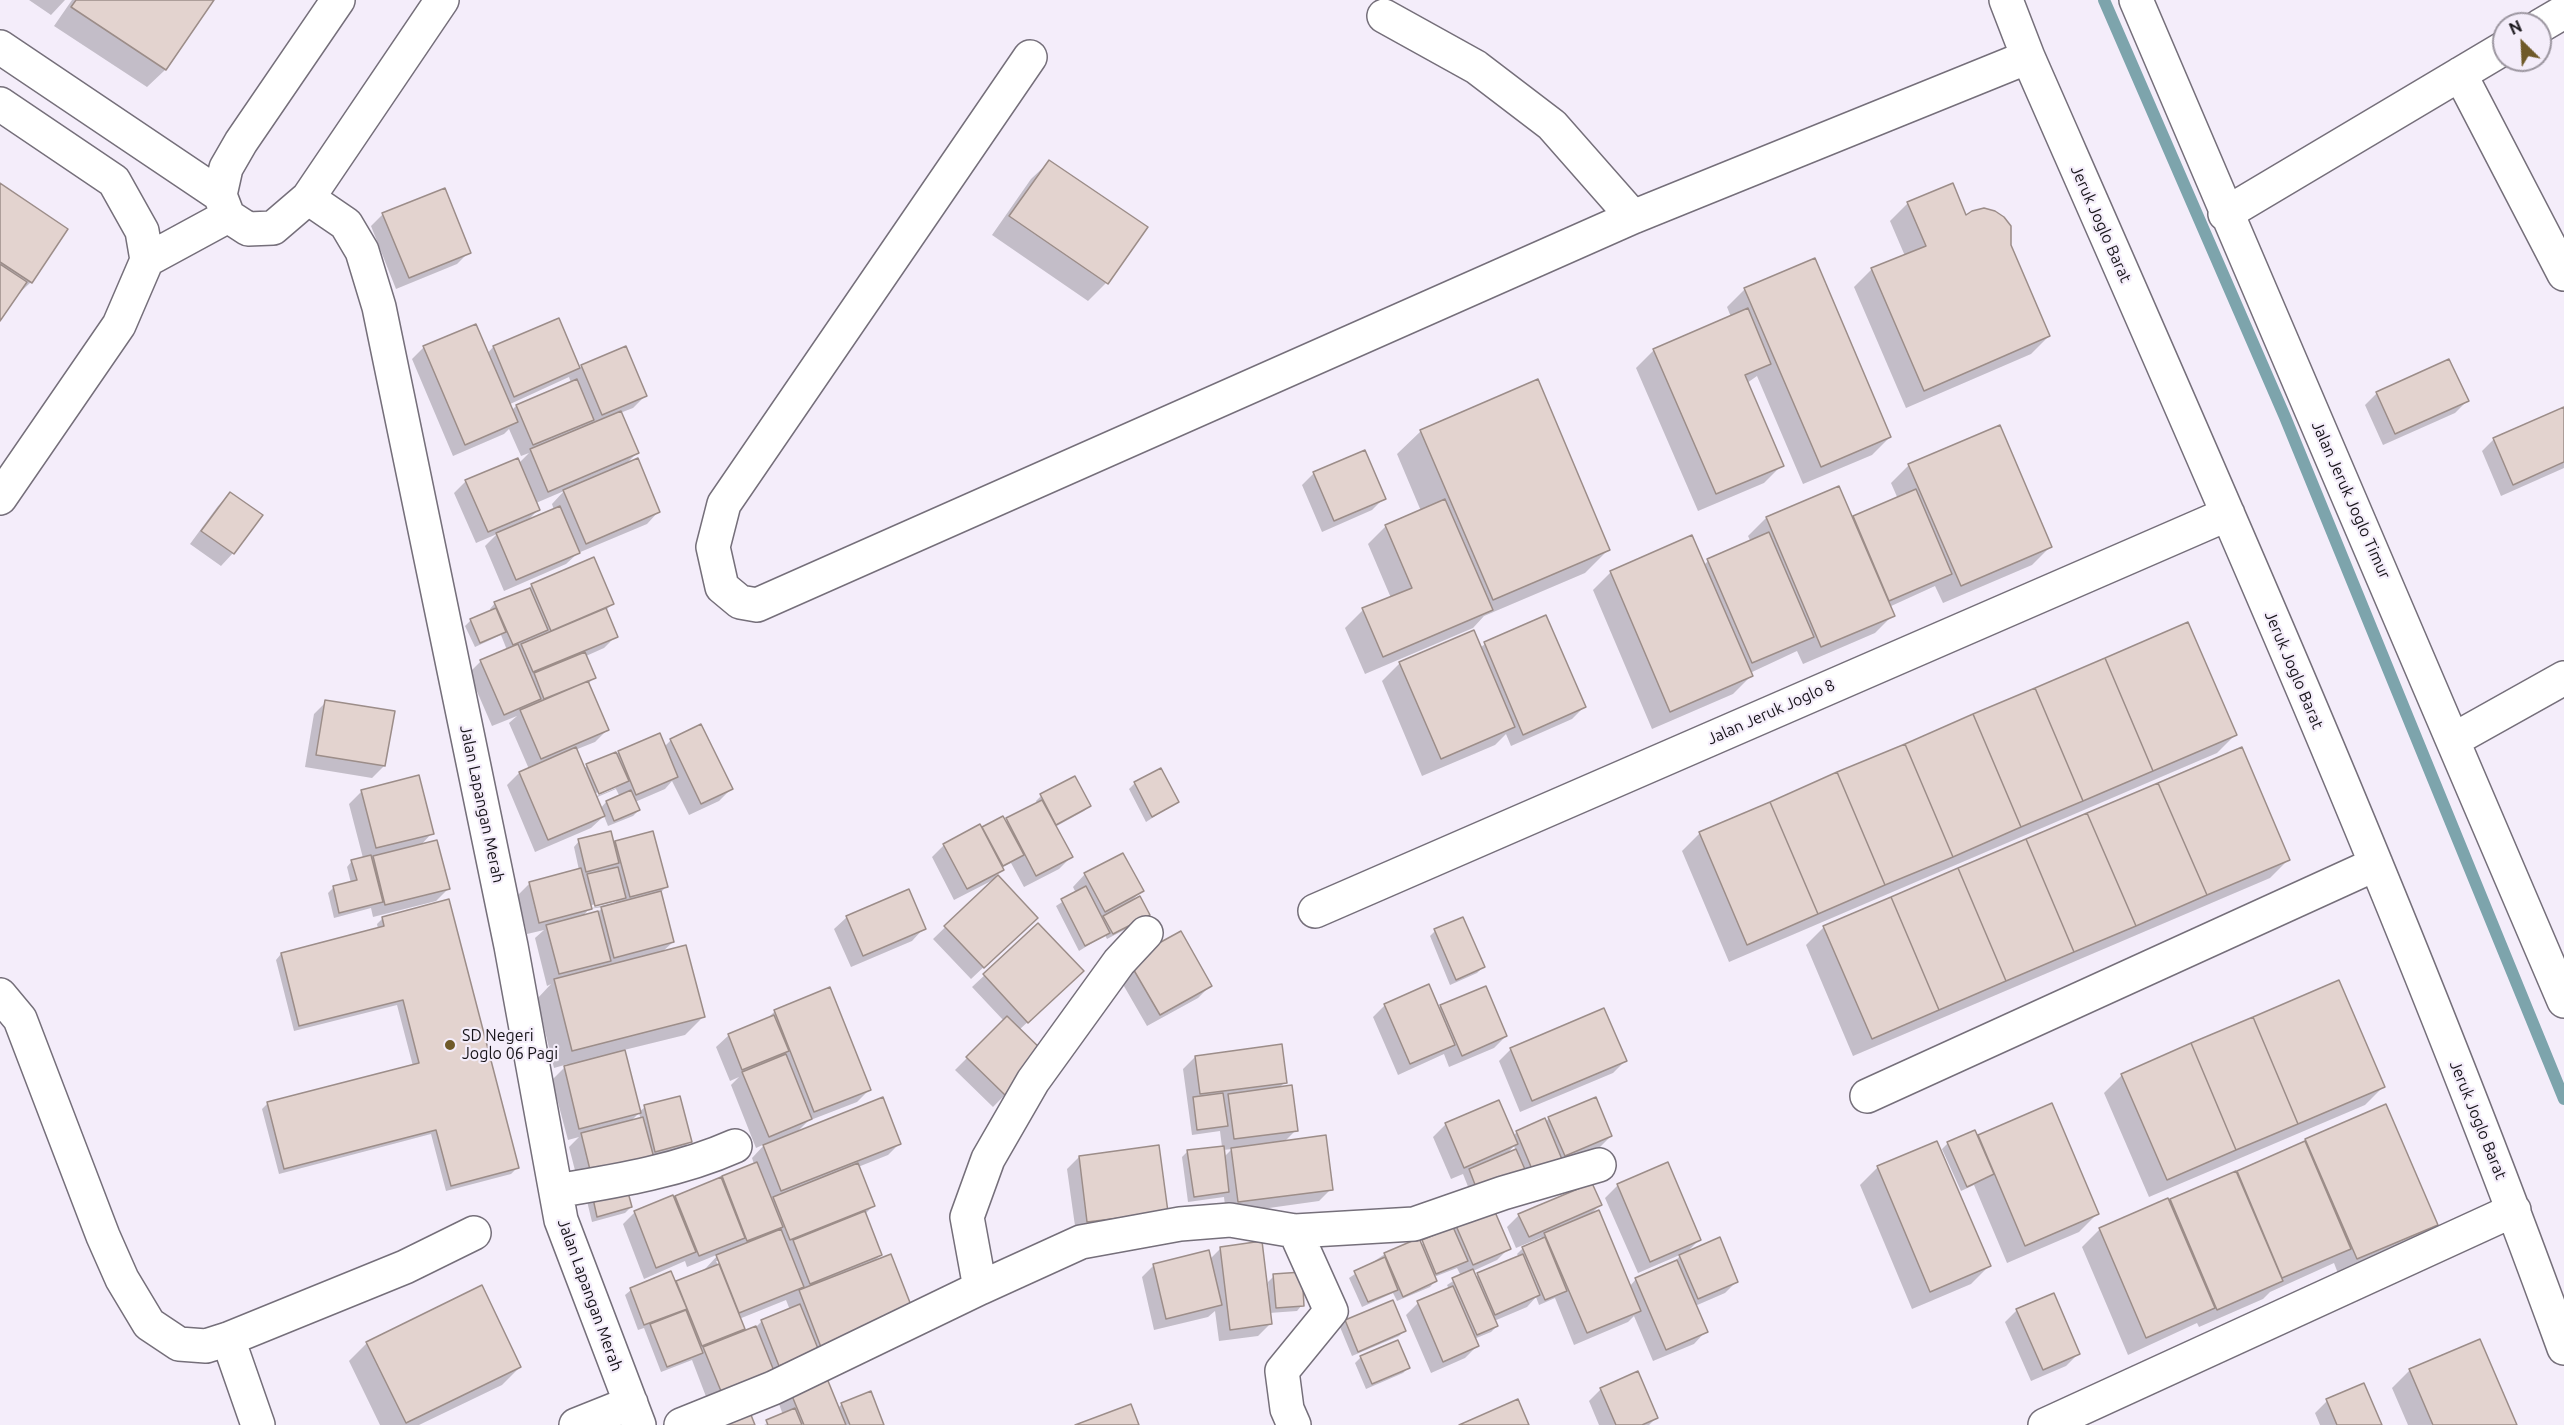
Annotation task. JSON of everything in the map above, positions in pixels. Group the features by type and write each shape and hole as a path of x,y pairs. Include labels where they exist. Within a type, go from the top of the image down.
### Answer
{"street":[{"path":"224,206 226,168 241,142 338,0"},
{"path":"0,47 224,206 248,229 273,228 308,198 442,0"},
{"name":"Jeruk Joglo Barat","path":"2006,0 2028,57 2228,514 2376,864 2514,1210 2564,1348"},
{"name":"Jalan Jeruk Joglo Timur","path":"2136,0 2225,214 2455,739 2564,1001"},
{"path":"1384,16 1476,67 1552,124 1633,217"},
{"path":"2225,214 2492,55"},
{"path":"1030,57 724,504 713,547 722,587 740,602 757,605 1633,217 2028,57"},
{"path":"2460,74 2564,274"},
{"path":"0,104 114,181 142,231 147,261"},
{"name":"Jalan Lapangan Merah","path":"308,198 346,224 362,251 379,307 511,946 561,1220 635,1414"},
{"path":"0,498 119,325 147,261 224,206"},
{"name":"Jalan Jeruk Joglo 8","path":"1315,911 2228,514"},
{"path":"2455,739 2564,678"},
{"path":"1867,1096 2376,864"},
{"path":"981,1288 967,1217 987,1159 1033,1081 1119,962 1146,933"},
{"path":"0,995 20,1019 103,1236 122,1279 149,1324 179,1344 206,1346 228,1339 405,1267 474,1233"},
{"path":"556,1191 634,1177 683,1164 735,1146"},
{"path":"681,1425 773,1388 1081,1242 1180,1224 1230,1220 1295,1231 1414,1224 1503,1193 1599,1165"},
{"path":"2045,1425 2514,1210"},
{"path":"1294,1425 1287,1409 1282,1371 1331,1311 1295,1231"},
{"path":"228,1339 258,1425"},
{"path":"576,1425 635,1414"}],"building":[{"path":"76,0 214,0 166,70 71,7"},
{"path":"1049,160 1148,227 1108,284 1009,216"},
{"path":"0,183 68,229 32,283 0,262"},
{"path":"1953,183 1966,215 1984,208 2004,217 2011,226 2011,245 2050,336 1924,391 1871,268 1926,246 1907,202"},
{"path":"445,188 471,253 409,278 382,213"},
{"path":"1815,258 1891,437 1821,467 1744,288"},
{"path":"0,264 27,282 0,321"},
{"path":"1748,308 1771,364 1745,375 1784,466 1716,494 1653,349"},
{"path":"559,318 580,368 514,397 493,346"},
{"path":"476,324 518,422 465,445 423,346"},
{"path":"626,346 647,396 602,415 581,365"},
{"path":"2449,359 2469,401 2395,434 2376,392"},
{"path":"577,379 594,420 533,445 516,405"},
{"path":"1538,379 1610,550 1493,600 1420,430"},
{"path":"2564,407 2564,462 2513,485 2493,438"},
{"path":"621,411 639,453 548,492 530,449"},
{"path":"2000,425 2052,547 1961,586 1908,464"},
{"path":"1365,450 1386,499 1334,521 1313,472"},
{"path":"518,458 540,510 488,532 465,480"},
{"path":"638,458 660,512 586,544 563,490"},
{"path":"1839,486 1895,616 1821,647 1766,517"},
{"path":"1916,489 1952,574 1889,601 1853,516"},
{"path":"230,492 263,515 234,554 201,531"},
{"path":"1445,499 1493,610 1383,657 1362,608 1412,588 1385,525"},
{"path":"560,506 580,553 516,580 496,533"},
{"path":"1769,532 1814,637 1752,663 1707,559"},
{"path":"1692,535 1753,676 1670,712 1610,571"},
{"path":"594,557 614,604 551,631 531,584"},
{"path":"530,588 548,630 513,645 494,602"},
{"path":"496,608 506,632 480,643 470,619"},
{"path":"606,608 618,637 533,672 521,644"},
{"path":"1546,615 1586,707 1523,735 1484,642"},
{"path":"2188,622 2237,735 2153,771 2105,658"},
{"path":"1474,630 1515,727 1441,759 1399,662"},
{"path":"518,644 541,699 504,715 480,660"},
{"path":"585,652 596,678 544,699 534,673"},
{"path":"2105,658 2153,771 2083,801 2035,688"},
{"path":"588,681 609,730 541,759 520,710"},
{"path":"2035,688 2083,801 2021,827 1973,714"},
{"path":"325,700 395,711 385,766 316,755"},
{"path":"1973,714 2021,827 1953,857 1905,744"},
{"path":"701,724 733,789 701,804 670,739"},
{"path":"660,733 678,777 636,795 618,751"},
{"path":"1905,744 1953,857 1885,885 1837,772"},
{"path":"576,747 605,816 548,840 519,772"},
{"path":"2242,747 2290,860 2207,895 2158,783"},
{"path":"616,752 629,781 599,794 586,764"},
{"path":"1161,768 1179,802 1152,817 1134,782"},
{"path":"1837,772 1885,885 1818,914 1770,802"},
{"path":"419,775 434,834 376,848 361,790"},
{"path":"1075,776 1091,806 1056,825 1040,794"},
{"path":"2158,783 2207,895 2136,926 2087,813"},
{"path":"631,790 640,810 614,821 606,801"},
{"path":"1042,800 1073,857 1036,876 1006,818"},
{"path":"1770,802 1818,914 1747,945 1699,832"},
{"path":"2087,813 2136,926 2074,952 2026,839"},
{"path":"1003,816 1024,855 1003,866 982,827"},
{"path":"980,824 1004,870 967,889 943,844"},
{"path":"611,831 619,863 586,872 578,839"},
{"path":"653,831 668,887 630,897 615,841"},
{"path":"2026,839 2074,952 2006,981 1958,868"},
{"path":"437,840 450,889 385,905 373,856"},
{"path":"1123,853 1144,891 1105,912 1084,873"},
{"path":"371,855 383,902 339,913 333,886 357,880 351,860"},
{"path":"618,867 626,898 595,906 587,874"},
{"path":"581,868 592,909 539,923 529,882"},
{"path":"1958,868 2006,981 1939,1010 1891,897"},
{"path":"998,875 1038,918 984,968 944,926"},
{"path":"1086,886 1110,933 1085,946 1061,899"},
{"path":"909,889 926,929 863,956 846,916"},
{"path":"661,891 674,942 614,958 601,907"},
{"path":"1140,896 1150,915 1113,934 1103,916"},
{"path":"1891,897 1939,1010 1872,1039 1823,926"},
{"name":"SD Negeri Joglo 06 Pagi","path":"449,899 519,1168 451,1186 436,1130 284,1169 267,1102 419,1063 403,1000 299,1026 281,953 384,926 382,917"},
{"path":"598,911 611,961 559,974 546,925"},
{"path":"1463,917 1485,967 1456,980 1434,929"},
{"path":"1038,923 1084,971 1028,1023 983,974"},
{"path":"1181,931 1212,986 1160,1015 1128,960"},
{"path":"686,945 705,1017 572,1051 554,979"},
{"path":"2339,980 2385,1087 2298,1124 2253,1017"},
{"path":"1429,984 1455,1045 1410,1064 1384,1004"},
{"path":"1486,986 1507,1036 1462,1056 1440,1005"},
{"path":"830,987 871,1090 814,1112 774,1010"},
{"path":"1604,1008 1627,1061 1532,1101 1510,1048"},
{"path":"774,1015 789,1051 742,1070 728,1034"},
{"path":"1007,1016 1047,1055 1006,1096 966,1057"},
{"path":"2253,1017 2298,1124 2236,1150 2191,1043"},
{"path":"2191,1043 2236,1150 2167,1180 2121,1074"},
{"path":"1282,1044 1287,1083 1200,1094 1195,1056"},
{"path":"625,1050 641,1113 579,1129 564,1066"},
{"path":"786,1054 812,1119 769,1137 742,1072"},
{"path":"1292,1085 1298,1131 1234,1139 1228,1094"},
{"path":"1223,1093 1228,1126 1197,1130 1193,1097"},
{"path":"680,1096 692,1142 655,1152 644,1105"},
{"path":"883,1097 901,1144 781,1191 763,1145"},
{"path":"1596,1097 1612,1136 1565,1156 1548,1117"},
{"path":"1499,1100 1518,1144 1464,1168 1445,1123"},
{"path":"2052,1103 2099,1214 2025,1246 1978,1135"},
{"path":"2386,1104 2438,1225 2357,1259 2305,1139"},
{"path":"643,1117 654,1158 591,1174 581,1133"},
{"path":"1545,1118 1566,1169 1537,1181 1516,1131"},
{"path":"1975,1130 1994,1174 1967,1187 1947,1142"},
{"path":"1326,1135 1333,1190 1238,1202 1231,1148"},
{"path":"1937,1141 1991,1266 1930,1292 1877,1166"},
{"path":"2305,1141 2351,1249 2282,1278 2237,1171"},
{"path":"1159,1145 1168,1212 1087,1222 1079,1156"},
{"path":"1224,1146 1229,1192 1194,1197 1187,1150"},
{"path":"1516,1149 1527,1174 1479,1195 1469,1169"},
{"path":"757,1162 783,1227 747,1241 722,1176"},
{"path":"1668,1162 1701,1240 1650,1262 1617,1184"},
{"path":"858,1163 875,1206 790,1240 773,1197"},
{"path":"2236,1171 2283,1281 2217,1310 2170,1199"},
{"path":"721,1177 745,1238 699,1256 675,1196"},
{"path":"1592,1183 1602,1205 1529,1237 1518,1214"},
{"path":"626,1185 632,1207 597,1217 592,1194"},
{"path":"673,1195 696,1252 656,1268 634,1211"},
{"path":"2168,1198 2215,1308 2146,1338 2099,1228"},
{"path":"1492,1205 1511,1249 1473,1265 1454,1221"},
{"path":"1599,1210 1641,1311 1587,1333 1544,1233"},
{"path":"865,1211 882,1255 810,1284 793,1240"},
{"path":"1453,1227 1468,1261 1436,1274 1422,1240"},
{"path":"781,1229 804,1287 739,1313 716,1255"},
{"path":"1545,1237 1567,1291 1545,1300 1522,1247"},
{"path":"1720,1237 1738,1282 1698,1299 1679,1255"},
{"path":"1419,1238 1437,1281 1403,1297 1384,1253"},
{"path":"1262,1241 1272,1324 1230,1330 1220,1247"},
{"path":"1209,1250 1222,1305 1166,1319 1153,1264"},
{"path":"891,1254 916,1318 824,1355 799,1290"},
{"path":"1523,1254 1540,1295 1495,1315 1477,1273"},
{"path":"1385,1257 1398,1290 1368,1302 1354,1271"},
{"path":"1677,1260 1708,1332 1666,1350 1635,1278"},
{"path":"719,1264 745,1329 702,1346 676,1281"},
{"path":"1473,1269 1498,1326 1477,1335 1452,1278"},
{"path":"671,1271 687,1309 644,1325 630,1288"},
{"path":"1302,1272 1304,1306 1276,1308 1273,1274"},
{"path":"482,1285 521,1367 406,1423 366,1342"},
{"path":"1453,1286 1479,1346 1443,1362 1417,1301"},
{"path":"2054,1293 2080,1354 2043,1370 2016,1309"},
{"path":"1393,1300 1406,1331 1358,1352 1345,1320"},
{"path":"800,1304 819,1351 779,1366 761,1320"},
{"path":"686,1310 703,1353 667,1367 650,1324"},
{"path":"756,1326 776,1376 723,1396 703,1347"},
{"path":"2480,1339 2517,1425 2433,1425 2409,1369"},
{"path":"1398,1340 1410,1368 1372,1384 1360,1356"},
{"path":"1638,1371 1658,1418 1642,1425 1616,1425 1600,1388"},
{"path":"826,1376 846,1425 804,1425 790,1391"},
{"path":"2364,1383 2382,1425 2337,1425 2326,1399"},
{"path":"871,1391 884,1425 850,1425 841,1403"},
{"path":"1518,1399 1529,1425 1459,1425"},
{"path":"1131,1404 1139,1425 1075,1425"},
{"path":"747,1405 755,1425 698,1425"},
{"path":"795,1408 802,1425 768,1425 766,1420"}],"waterway":[{"path":"2104,0 2285,417 2564,1099"}],"place":[{"name":"SD Negeri Joglo 06 Pagi","path":"450,1045"}]}
